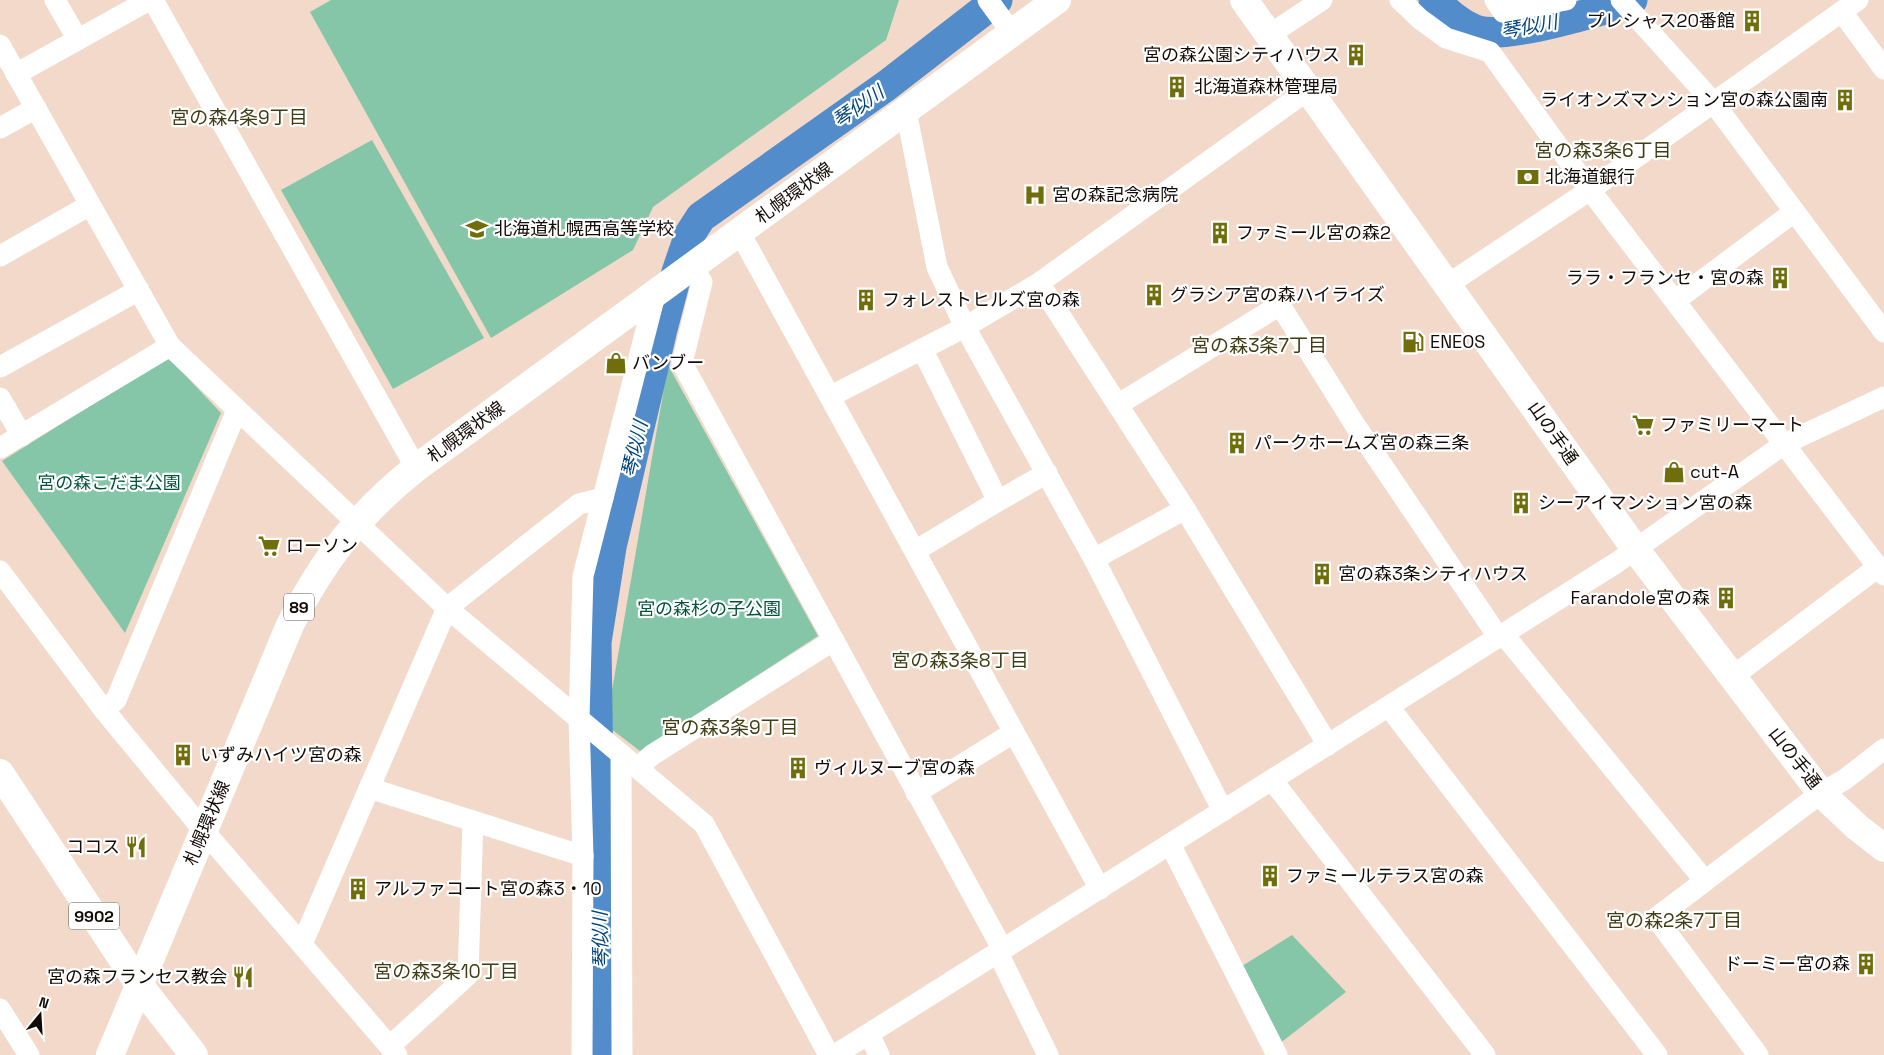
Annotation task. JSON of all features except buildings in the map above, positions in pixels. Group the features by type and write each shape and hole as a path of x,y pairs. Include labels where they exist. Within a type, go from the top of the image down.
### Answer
{"main road":[{"name":"札幌環状線","path":"110,1055 290,625 317,574 355,524 375,502 416,468 906,111 997,12 1057,0"},
{"name":"山の手通","path":"1244,0 1636,550 1822,793 1857,827 1884,848"},
{"name":"9902","path":"0,773 140,986 194,1055"}],"street":[{"path":"55,0 78,40"},
{"path":"16,74 151,0 416,468"},
{"path":"1269,35 1322,0"},
{"path":"1400,0 1420,19 1446,38 1490,52 1590,190 1676,300 1881,571 1732,677"},
{"path":"1495,0 1503,12 1566,0"},
{"path":"1627,6 1713,102 1884,332"},
{"path":"1447,285 1590,190 1850,6 1884,69"},
{"path":"0,45 170,346 355,524 446,608 704,824 829,1055"},
{"path":"831,396 965,327 1040,283 1308,90"},
{"path":"0,128 36,108"},
{"path":"906,111 936,267 965,327 1094,559 1223,811"},
{"path":"0,256 90,205"},
{"path":"1676,300 1794,212"},
{"path":"740,233 1100,889"},
{"path":"692,267 702,282 682,363 834,640 1000,951 1048,1055"},
{"path":"1040,283 1185,509 1328,746"},
{"path":"0,367 139,290"},
{"path":"582,1055 585,724 583,576 602,498 658,292"},
{"path":"1119,404 1280,305 1355,425 1501,637 1705,881"},
{"path":"0,448 170,346"},
{"path":"922,349 998,501"},
{"path":"835,1055 1501,637 1636,550 1784,444 1884,397"},
{"path":"0,398 22,436"},
{"path":"104,710 116,700 237,410"},
{"path":"915,551 1047,473"},
{"path":"302,944 446,608 579,504 602,498"},
{"path":"1094,559 1185,509"},
{"path":"0,571 104,710 204,831 394,1050 468,975 473,821"},
{"path":"638,768 652,755 834,640"},
{"path":"1389,707 1657,1055"},
{"path":"916,793 1013,733"},
{"path":"616,750 622,1055"},
{"path":"1758,1055 1656,918 1822,793 1844,780 1884,750"},
{"path":"1272,780 1485,1055"},
{"path":"369,788 583,856"},
{"path":"1170,844 1277,1055"},
{"path":"0,1009 29,1055"},
{"path":"869,1034 879,1055"}],"green space":[{"name":"北海道札幌西高等学校","path":"331,0 899,0 886,40 653,207 633,250 491,338 310,12"},
{"path":"372,140 484,338 393,389 281,190"},
{"name":"宮の森こだま公園","path":"168,357 221,413 125,633 2,461"},
{"name":"宮の森杉の子公園","path":"668,365 818,636 640,751 606,725"},
{"path":"1292,935 1346,992 1279,1044 1242,966"}],"waterway":[{"name":"琴似川","path":"602,1055 596,642 611,547 662,329 677,272 690,234 701,217 886,86 997,0"},
{"name":"琴似川","path":"1434,0 1465,25 1478,31 1491,32 1510,31 1554,23 1632,0"}],"place":[{"name":"プレシャス20番館","path":"1752,21"},
{"name":"宮の森公園シティハウス","path":"1356,55"},
{"name":"北海道森林管理局","path":"1177,87"},
{"name":"ライオンズマンション宮の森公園南","path":"1845,100"},
{"name":"北海道銀行","path":"1528,177"},
{"name":"宮の森記念病院","path":"1035,195"},
{"name":"北海道札幌西高等学校","path":"477,229"},
{"name":"ファミール宮の森2","path":"1220,233"},
{"name":"ララ・フランセ・宮の森","path":"1780,278"},
{"name":"グラシア宮の森ハイライズ","path":"1154,295"},
{"name":"フォレストヒルズ宮の森","path":"866,300"},
{"name":"ENEOS","path":"1413,342"},
{"name":"バンブー","path":"616,363"},
{"name":"ファミリーマート","path":"1643,425"},
{"name":"パークホームズ宮の森三条","path":"1237,443"},
{"name":"cut-A","path":"1674,472"},
{"name":"シーアイマンション宮の森","path":"1521,503"},
{"name":"ローソン","path":"269,546"},
{"name":"宮の森3条シティハウス","path":"1322,574"},
{"name":"Farandole宮の森","path":"1726,598"},
{"name":"いずみハイツ宮の森","path":"183,755"},
{"name":"ヴィルヌーブ宮の森","path":"798,768"},
{"name":"ココス","path":"136,847"},
{"name":"ファミールテラス宮の森","path":"1270,876"},
{"name":"アルファコート宮の森3・10","path":"358,889"},
{"name":"ドーミー宮の森","path":"1866,964"},
{"name":"宮の森フランセス教会","path":"243,977"}],"district":[{"name":"宮の森4条9丁目","path":"239,117"},
{"name":"宮の森3条6丁目","path":"1603,150"},
{"name":"宮の森3条7丁目","path":"1259,345"},
{"name":"宮の森3条8丁目","path":"960,660"},
{"name":"宮の森3条9丁目","path":"730,727"},
{"name":"宮の森2条7丁目","path":"1674,920"},
{"name":"宮の森3条10丁目","path":"446,971"}]}
